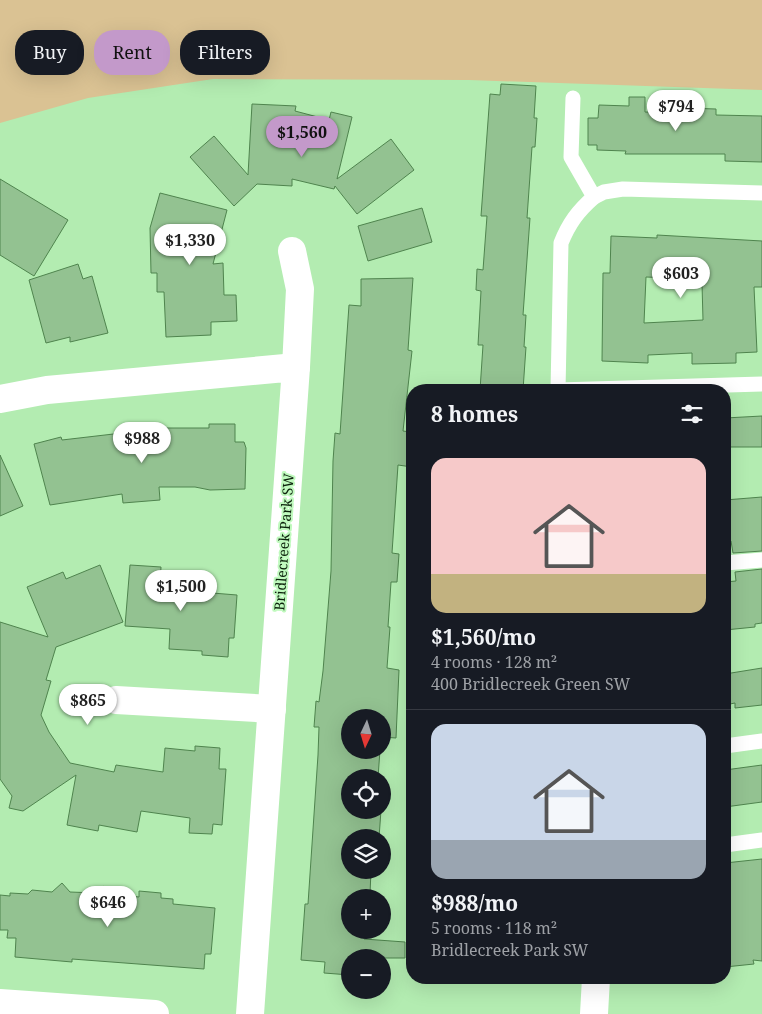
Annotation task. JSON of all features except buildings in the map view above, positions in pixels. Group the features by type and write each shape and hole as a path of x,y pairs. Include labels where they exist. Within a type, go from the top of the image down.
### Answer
{"street":[{"name":"Bridlecreek Park SW","path":"250,1014 296,367 300,289 292,250"},
{"path":"0,399 47,390 296,367"},
{"path":"116,700 272,709"},
{"path":"594,1014 596,984"},
{"path":"0,1003 155,1014"}],"lane":[{"path":"573,98 571,157 594,197"},
{"path":"558,384 561,242 569,224 580,209 594,197 604,192 624,189 762,194"},
{"path":"731,385 762,384"},
{"path":"731,563 762,560"},
{"path":"731,745 762,741"},
{"path":"731,844 762,840"}],"shaded area":[{"path":"0,0 762,0 762,90 469,80 213,79 88,98 0,123"}]}
